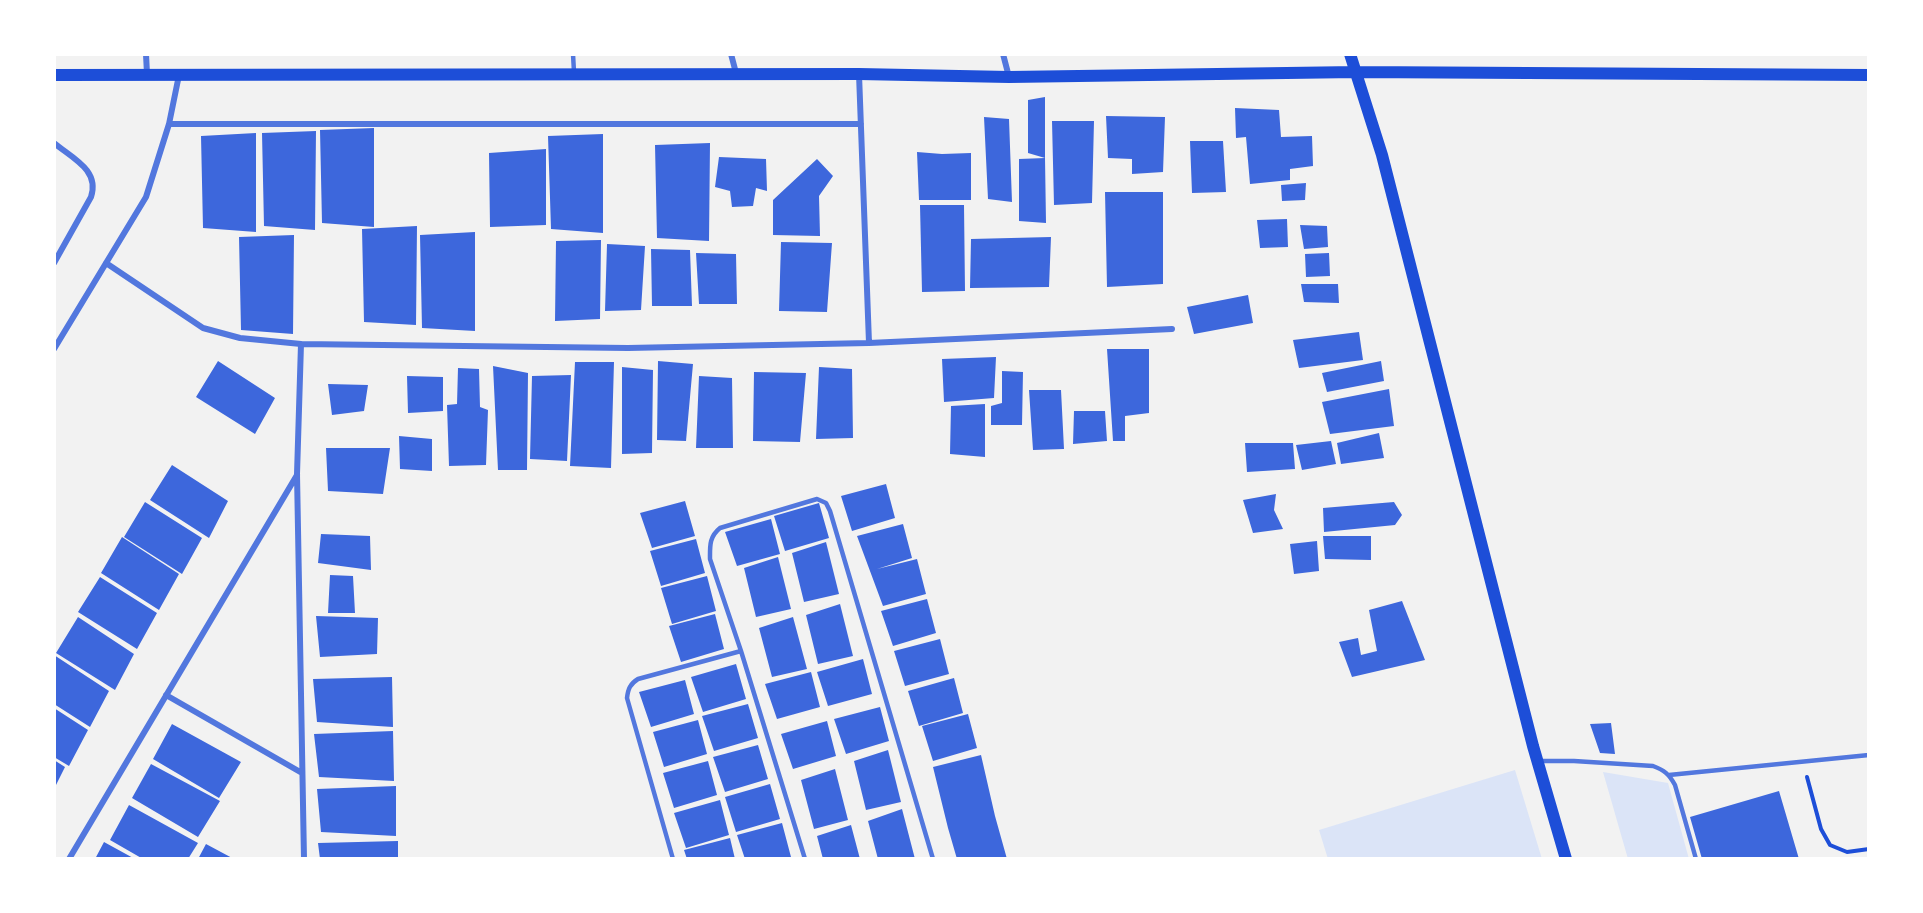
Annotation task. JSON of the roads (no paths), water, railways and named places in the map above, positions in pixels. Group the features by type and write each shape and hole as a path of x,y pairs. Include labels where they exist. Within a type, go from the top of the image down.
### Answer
{"main road":[{"path":"1350,54 1382,155 1537,761 1566,859"},
{"path":"54,75 860,74 1009,77 1356,72 1869,75"}],"street":[{"path":"147,54 147,75"},
{"path":"731,54 736,74"},
{"path":"1003,54 1009,77"},
{"path":"860,74 869,343"},
{"path":"54,349 146,197 169,124 179,75"},
{"path":"169,124 861,124"},
{"path":"54,143 90,172 94,187 91,197 54,263"},
{"path":"106,263 203,328 240,338 302,344 628,348 869,343 1172,329"},
{"path":"302,344 297,474 304,859"},
{"path":"69,859 297,474"},
{"path":"166,695 302,773"}],"lane":[{"path":"573,54 574,74"},
{"path":"805,859 710,559 712,537 720,528 813,500 822,500 830,511 933,859"},
{"path":"673,859 627,698 628,690 631,683 638,679 741,651"},
{"path":"1537,761 1653,766 1670,775 1869,755"},
{"path":"1670,775 1675,785 1696,859"}]}
